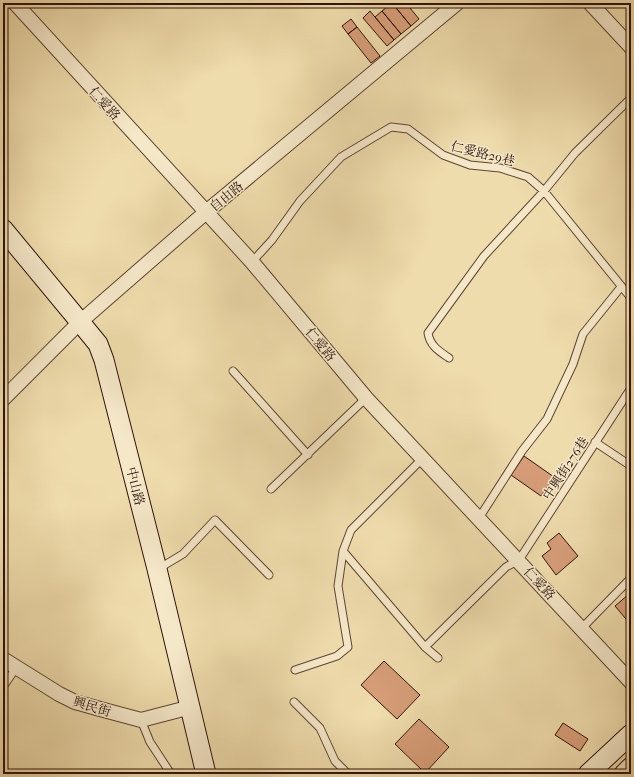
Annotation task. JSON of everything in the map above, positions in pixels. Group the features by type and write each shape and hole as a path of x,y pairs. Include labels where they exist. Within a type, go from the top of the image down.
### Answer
{"main road":[{"name":"中山路","path":"3,229 98,344 104,360 191,707 206,774"},
{"path":"588,774 631,734"},
{"path":"624,774 631,767"}],"street":[{"name":"仁愛路","path":"15,3 205,213 252,262 366,398 519,560 631,682"},
{"name":"自由路","path":"3,398 80,322 205,213 457,3"},
{"path":"590,3 631,47"},
{"name":"興民街","path":"3,659 75,702 141,720 191,707"}],"lane":[{"path":"449,358 435,349 429,340 428,333 484,256 544,191 575,153 631,98"},
{"name":"仁愛路29巷","path":"252,262 272,240 300,201 341,157 391,127 408,129 442,155 470,165 500,168 528,177 544,191 631,298"},
{"path":"479,518 522,451 547,419 573,364 583,334 621,287"},
{"path":"232,371 308,455"},
{"name":"中興街276巷","path":"519,560 631,388"},
{"path":"271,489 366,398"},
{"path":"596,442 631,466"},
{"path":"295,670 337,656 348,647 338,586 343,551 351,530 423,458"},
{"path":"157,570 183,554 215,520 269,575"},
{"path":"343,551 425,647 438,658"},
{"path":"425,647 506,567 519,560"},
{"path":"582,628 631,578"},
{"path":"3,687 16,668"},
{"path":"294,702 320,728 335,761 348,774"},
{"path":"141,720 150,742 171,774"}],"building":[{"path":"392,3 406,3 419,19 411,26"},
{"path":"392,3 411,26 401,34 382,11"},
{"path":"370,11 394,40 387,46 363,18"},
{"path":"382,11 401,34 394,40 375,17"},
{"path":"351,19 357,27 348,34 342,26"},
{"path":"357,27 380,56 371,63 348,34"},
{"path":"524,456 554,477 541,496 511,475"},
{"path":"559,533 578,556 556,575 542,556 551,549 547,543"},
{"path":"629,594 631,596 631,625 615,606"},
{"path":"384,661 420,695 397,719 361,685"},
{"path":"419,719 449,747 425,773 395,744"},
{"path":"563,723 588,739 580,751 555,735"}]}
